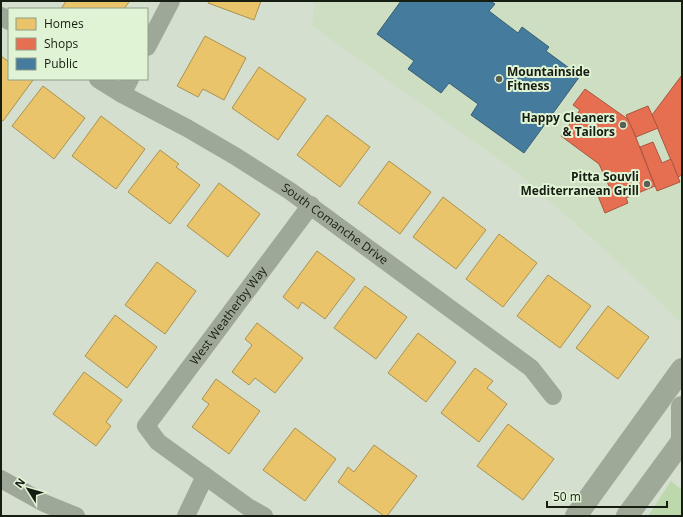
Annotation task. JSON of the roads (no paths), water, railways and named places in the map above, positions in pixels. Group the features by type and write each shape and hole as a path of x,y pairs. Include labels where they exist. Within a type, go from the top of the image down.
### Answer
{"main road":[{"path":"576,516 682,369"},
{"path":"627,516 682,441 682,407"}],"street":[{"path":"148,45 171,1"},
{"name":"South Comanche Drive","path":"102,80 126,86 187,128 235,156 311,206 531,368 553,396"},
{"name":"West Weatherby Way","path":"205,476 158,442 146,426 311,206"},
{"path":"186,516 205,476 248,507 264,516"},
{"path":"1,479 44,502 76,516"}],"place":[{"name":"Mountainside Fitness","path":"499,79"},
{"name":"Happy Cleaners & Tailors","path":"623,125"},
{"name":"Pitta Souvli Mediterranean Grill","path":"647,184"}]}
